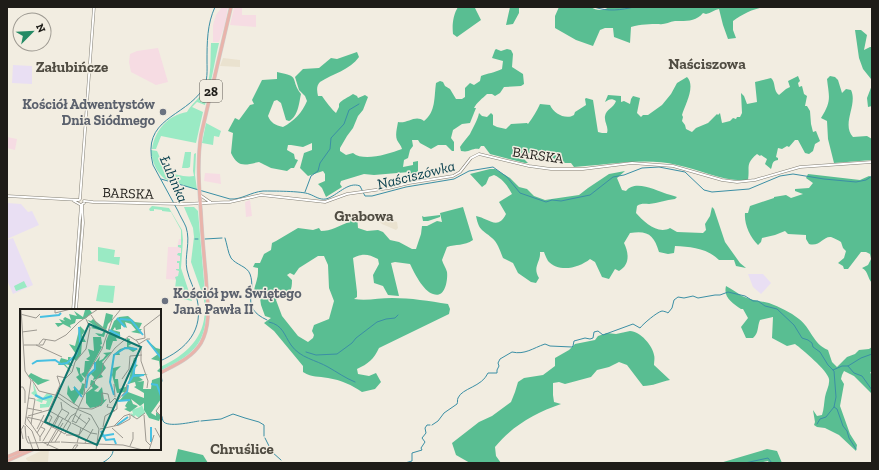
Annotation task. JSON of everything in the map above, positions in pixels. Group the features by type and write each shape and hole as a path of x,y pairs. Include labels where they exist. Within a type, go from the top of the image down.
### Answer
{"main road":[{"name":"28","path":"161,372 190,356 200,344 206,331 208,312 198,166 201,135 231,7"},
{"path":"7,456 24,450"},
{"path":"7,461 32,450"}],"street":[{"path":"76,309 83,223 82,188 94,7"},
{"name":"BARSKA","path":"7,196 82,202 168,205 235,201 261,195 320,202 329,201 347,194 453,176 460,172 472,157 479,154 529,166 551,169 583,169 632,163 673,166 722,180 736,182 755,180 800,167 872,162"},
{"path":"200,194 211,203"},
{"path":"73,309 82,202"}],"shaded area":[{"path":"222,7 228,7 225,24 219,42 213,42 213,25 216,15"},
{"path":"234,8 242,8 242,15 256,15 256,27 230,25"},
{"path":"158,48 168,82 156,85 131,72 129,62 130,54 137,51"},
{"path":"223,58 240,60 240,67 220,66"},
{"path":"13,65 32,66 32,84 12,83"},
{"path":"7,137 17,139 15,150 7,148"},
{"path":"205,173 220,174 221,184 204,181"},
{"path":"250,200 252,216 246,217 245,202"},
{"path":"7,203 21,204 28,212 32,211 39,225 7,239"},
{"path":"383,217 397,222 398,228 396,230 382,224 380,222"},
{"path":"13,238 33,285 13,294 7,280 7,240"},
{"path":"179,239 182,239 178,280 166,279 168,247 177,247"},
{"path":"748,274 763,274 771,283 761,294 753,287"},
{"path":"43,450 49,450 48,462 42,463 28,461 26,458"}],"green space":[{"path":"458,7 475,8 481,20 457,37 453,34 453,27 454,17"},
{"path":"510,7 519,7 519,13 513,24 506,25"},
{"path":"559,7 591,7 600,10 609,7 767,7 749,12 733,21 733,30 736,38 728,39 719,9 706,14 703,13 697,18 690,20 675,21 663,24 645,24 631,27 630,43 614,37 613,28 605,28 600,30 593,46 576,40 555,28 555,16"},
{"path":"855,30 861,30 867,35 864,50 872,47 872,85 871,79 863,69 859,58"},
{"path":"211,43 219,43 205,105 197,102 192,107 203,112 196,143 161,136 156,149 152,149 156,136 164,124 174,116 187,112 205,90 210,73"},
{"path":"496,49 501,51 507,49 511,50 513,54 512,67 523,74 524,84 521,86 504,87 500,93 495,96 492,94 487,94 476,104 474,108 476,108 470,123 462,124 453,130 451,138 454,142 454,151 446,145 438,145 431,149 420,143 418,140 412,140 413,146 410,150 408,158 404,160 403,167 413,165 413,162 418,161 418,172 420,174 406,181 406,178 411,174 409,172 374,175 364,174 341,181 340,184 342,187 326,197 322,188 318,184 325,181 325,174 323,171 308,176 300,168 304,153 312,150 312,143 303,147 288,145 287,150 294,154 295,159 298,160 294,168 287,171 271,168 259,162 242,164 236,161 231,153 233,133 228,131 235,118 239,120 250,105 254,104 252,100 262,80 277,79 277,72 290,75 294,79 298,89 301,94 296,113 289,121 286,120 281,103 277,100 274,101 268,116 274,123 283,127 297,116 307,101 305,96 299,90 295,77 303,69 319,68 331,58 337,59 357,52 359,57 351,65 320,82 317,87 318,96 322,96 336,113 340,102 353,94 358,98 365,95 368,97 363,110 340,148 340,151 346,155 353,153 358,156 370,157 383,155 402,149 396,138 398,122 405,122 418,118 424,121 433,109 436,83 440,81 450,89 456,99 462,99 465,97 465,88 470,83 474,85 480,81 481,76 502,69 503,61 492,58"},
{"path":"798,76 800,81 798,83 799,87 802,86 804,94 807,96 805,106 807,106 810,111 813,132 816,131 820,141 815,144 813,151 809,154 805,153 798,140 795,140 789,147 787,146 782,149 778,148 776,157 778,160 773,162 771,169 765,164 767,159 757,154 749,163 748,180 729,179 677,165 652,162 626,162 574,167 571,163 563,163 551,157 541,161 536,157 536,151 532,151 522,157 528,163 525,163 490,154 484,146 481,146 479,149 466,151 461,151 460,147 470,134 477,121 479,113 482,116 487,117 491,113 493,115 493,125 506,129 511,124 528,124 540,104 550,105 554,111 560,115 567,117 574,115 575,112 586,105 586,98 593,100 598,132 607,133 605,116 616,101 610,99 605,102 608,95 621,96 621,102 624,101 630,104 633,96 640,98 637,113 641,117 643,115 648,115 662,105 671,94 677,83 687,77 690,90 682,115 682,121 686,129 692,132 696,128 708,123 720,113 722,123 730,121 733,118 736,119 737,117 740,117 742,113 741,93 747,104 757,102 755,82 771,78 779,95 790,87 788,81"},
{"path":"830,76 835,77 838,80 842,93 846,89 851,90 853,102 849,120 850,132 853,137 867,136 872,139 872,160 834,163 828,139 827,121 821,118 827,107 829,99 827,79"},
{"path":"872,85 872,106 868,107 867,98"},
{"path":"206,123 221,131 219,137 214,136 213,145 202,143"},
{"path":"151,150 157,151 165,173 187,176 194,176 194,154 196,153 195,175 197,190 165,179 155,166"},
{"path":"185,152 191,152 190,167 182,168"},
{"path":"495,169 510,178 519,187 527,189 534,196 545,200 579,195 609,174 625,171 617,178 622,190 626,191 635,186 640,186 677,197 675,199 637,206 636,213 647,224 661,230 670,228 677,232 703,233 706,230 705,224 710,216 712,207 725,242 740,263 746,268 736,266 734,260 719,260 709,253 693,248 675,246 674,253 668,254 659,252 655,241 649,235 646,233 636,232 630,233 624,243 628,255 625,266 619,271 615,269 609,279 602,277 595,262 590,259 575,267 563,268 553,265 548,261 544,252 540,252 536,271 539,278 536,283 531,282 518,273 513,263 503,258 496,242 481,229 478,224 476,216 496,223 500,222 506,214 499,202 512,194 500,178 494,175 489,177 486,184 482,187 470,174"},
{"path":"808,174 860,180 869,176 872,177 872,283 866,271 862,268 868,265 871,259 870,254 861,252 848,269 844,269 843,266 838,263 844,258 846,251 841,242 832,237 828,237 813,245 809,244 806,239 806,235 788,234 785,231 762,238 758,245 750,234 745,213 748,213 750,206 774,197 786,195 791,198 803,194 795,191 795,189 809,188 813,183 806,178"},
{"path":"152,206 169,208 182,230 183,240 181,268 192,301 174,297 175,277 178,276 179,271 176,270 179,269 179,263 177,263 177,261 180,261 180,256 177,255 178,253 181,253 181,248 178,247 178,245 181,245 181,230 171,212 154,209 154,211 150,211 149,209"},
{"path":"184,207 194,207 198,211 205,293 202,293 191,262 194,237 193,228"},
{"path":"463,207 473,240 447,247 442,260 447,270 446,284 445,288 440,294 433,294 426,289 419,281 410,264 395,262 391,263 399,296 388,295 383,286 374,283 373,275 379,264 378,259 368,255 360,255 353,258 357,292 357,297 354,299 364,300 399,298 448,304 450,309 449,314 379,348 370,361 357,369 358,374 369,376 376,373 381,382 375,389 362,392 342,381 313,376 303,372 303,366 274,331 264,323 271,318 265,316 260,298 255,291 258,268 253,267 255,263 260,263 264,254 271,250 272,243 298,228 313,230 319,228 321,231 335,228 349,222 351,214 357,215 358,228 367,231 378,230 383,232 390,240 399,242 412,249 416,249 422,226 427,226 437,221 442,222 440,213","holes":["318,256 324,256 328,265 329,288 334,301 329,319 314,325 312,331 314,335 313,338 308,342 298,336 282,316 276,300 278,297 282,299 289,293 292,287 292,280 287,275 290,273 294,275 299,268"]},
{"path":"440,215 440,217 428,221 423,221 422,216 424,217"},
{"path":"98,247 115,250 114,257 120,257 119,265 98,261"},
{"path":"24,281 27,287 16,291 14,286"},
{"path":"99,285 115,286 113,303 96,301"},
{"path":"726,286 742,296 769,303 796,316 815,340 828,350 832,362 837,367 847,357 855,354 859,350 869,349 872,347 872,370 870,373 872,374 872,394 854,376 844,371 841,379 844,384 840,406 850,434 857,445 856,451 839,435 825,428 814,425 813,410 817,416 822,415 824,408 825,397 829,384 828,375 814,360 795,344 787,346 772,338 773,317 760,320 755,336 753,338 746,338 741,327 748,318 743,309 729,300 725,290"},
{"path":"203,295 206,295 206,314 204,331 201,339 190,353 161,370 161,366 181,355 196,339 201,330 205,308"},
{"path":"630,331 638,333 649,343 654,355 654,365 670,380 643,386 627,365 619,362 609,367 597,370 591,377 565,384 559,382 553,383 554,402 561,404 533,416 516,427 502,439 495,447 496,456 501,463 470,463 456,455 452,443 479,422 492,416 511,402 518,382 524,378 543,375 555,366 555,358 569,350 575,344 595,340 598,336 607,333 616,334"},
{"path":"178,449 203,455 208,463 175,463"},
{"path":"767,449 777,451 782,463 769,463 768,461 759,463 720,463"}],"waterway":[{"name":"Łubinka","path":"161,360 178,351 191,337 198,320 199,310 196,295 186,265 188,238 186,227 153,165 151,149 153,137 159,128 166,120 195,99 205,86 207,75 208,34 210,20 215,7"},
{"path":"594,7 604,10 634,7"},
{"path":"305,192 311,176 318,171 320,163 330,149 331,138 344,124 349,110 359,104"},
{"name":"Naściszówka","path":"161,179 230,199 263,191 305,193 326,199 347,187 356,185 360,186 365,196 372,196 406,187 454,179 469,171 493,167 507,177 520,193 546,202 552,200 561,201 590,195 613,177 624,175 642,168 659,167 685,172 704,190 712,192 749,189 780,176 793,174 856,182 866,180 872,176"},
{"path":"205,239 222,238"},
{"path":"225,238 231,258 249,271 252,281 251,305 259,315 267,320"},
{"path":"432,425 438,421 444,413 457,404 460,395 485,378 488,373 497,373 500,359 512,352 521,353 545,344 550,346 572,347 574,341 585,338 593,338 594,332 598,331 603,335 633,324 640,328 650,318 660,312 663,311 668,313 672,308 674,300 678,297 684,298 693,296 698,298 720,295 728,292 745,296 753,301 758,301 765,306 777,309 794,325 802,338 812,343 813,347 820,352 828,365 834,371 836,397 834,407 837,409 843,426 856,449"},
{"path":"306,352 316,355 337,354 377,322 395,318 398,315"},
{"path":"269,322 274,323 283,331 291,345 299,353 355,382"},
{"path":"833,370 842,366 848,366 861,358 872,354"},
{"path":"848,366 854,373 862,376 872,390"},
{"path":"161,375 161,383"},
{"path":"817,424 820,419 826,417 834,407"},
{"path":"161,414 163,421 169,424 199,421"},
{"path":"201,421 221,419 233,414 264,425 264,436"},
{"path":"405,463 412,461 412,453 422,450 421,448 425,442 422,438 426,433 425,428 427,425 430,425"},
{"path":"265,438 272,452 281,460"},
{"name":"Łubinka","path":"102,463 111,456 113,450"},
{"path":"745,463 768,458 772,463"}],"place":[{"name":"Kościół Adwentystów Dnia Siódmego","path":"163,112"},
{"name":"Kościół pw. Świętego Jana Pawła II","path":"165,301"}],"district":[{"name":"Naściszowa","path":"707,64"},
{"name":"Załubińcze","path":"72,67"},
{"name":"Grabowa","path":"364,216"},
{"name":"Chruślice","path":"242,449"}]}
